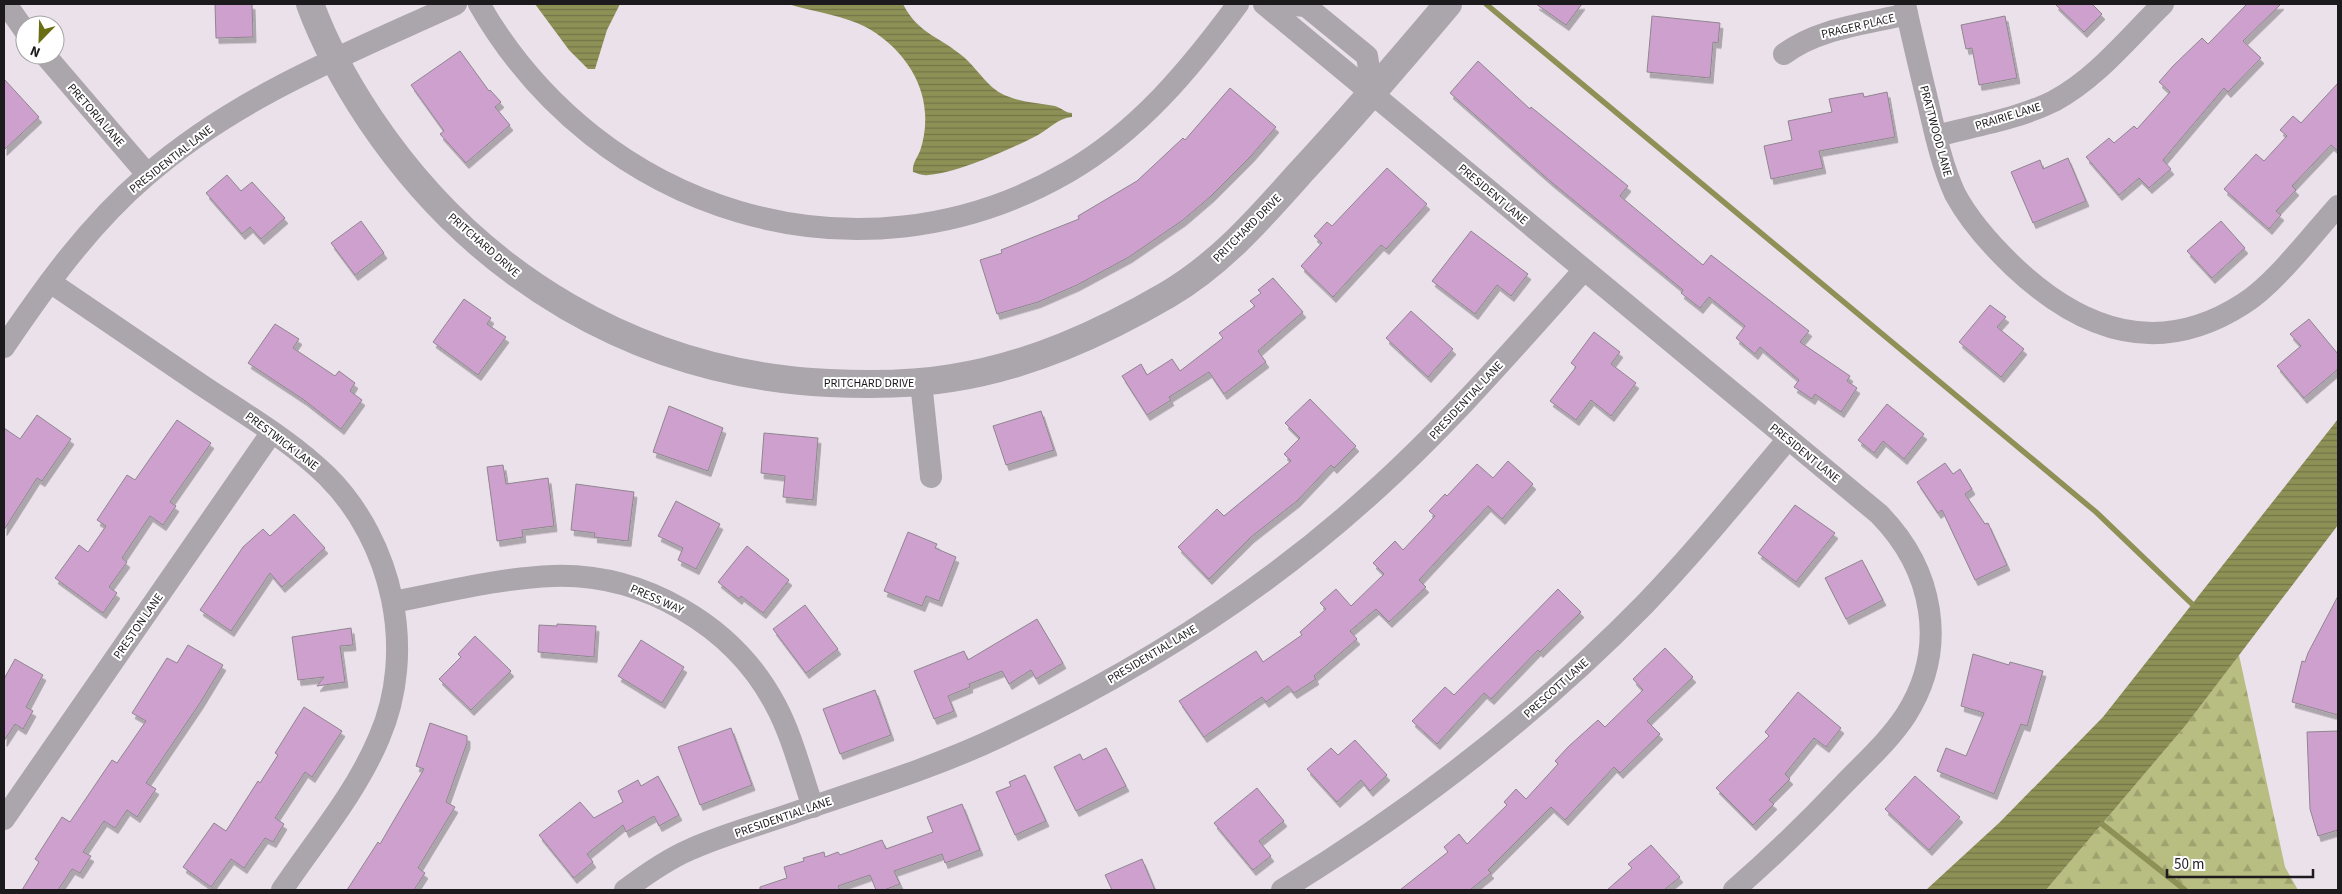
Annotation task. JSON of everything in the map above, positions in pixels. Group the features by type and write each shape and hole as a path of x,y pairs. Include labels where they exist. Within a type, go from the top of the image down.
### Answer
{"street":[{"path":"6,4 15,17"},
{"name":"PRITCHARD DRIVE","path":"310,4 335,60 384,138 432,199 470,236 508,268 575,311 678,357 729,370 812,382 868,385 921,382 979,372 1053,352 1084,339 1168,295 1212,264 1239,239 1373,93 1448,4"},
{"name":"PRESIDENTIAL LANE","path":"4,347 90,230 148,174 208,129 261,96 456,4"},
{"path":"479,4 522,66 559,108 601,144 627,162 677,189 716,206 783,223 840,228 907,226 954,217 1013,198 1068,171 1120,136 1163,98 1204,51 1238,4"},
{"name":"PRESIDENT LANE","path":"1264,4 1879,514 1905,544 1920,573 1928,599 1930,615 1924,675 1917,695 1893,733 1817,812 1734,890"},
{"path":"1280,4 1306,6 1367,56 1373,93"},
{"name":"PRAIRIE LANE","path":"1936,136 2022,113 2053,101 2094,73 2163,4"},
{"name":"PRATTWOOD LANE","path":"1906,9 1936,136 1955,194 1990,243 2052,300 2090,320 2124,330 2165,332 2189,328 2214,319 2244,304 2268,283 2338,206"},
{"name":"PRAGER PLACE","path":"1784,54 1796,45 1822,34 1906,9"},
{"name":"PRETORIA LANE","path":"54,65 148,174"},
{"name":"PRESIDENTIAL LANE","path":"625,890 688,850 893,780 1000,737 1120,675 1188,633 1252,590 1362,502 1424,445 1486,380 1584,270"},
{"name":"PRESTWICK LANE","path":"50,282 272,432 315,465 362,520 378,553 393,602 397,640 391,702 380,737 354,785 282,890"},
{"path":"921,382 931,477"},
{"name":"PRESTON LANE","path":"4,819 272,432"},
{"name":"PRESCOTT LANE","path":"1282,890 1400,814 1551,694 1645,604 1675,572 1788,439"},
{"name":"PRESS WAY","path":"393,602 504,581 554,576 583,577 622,584 666,601 706,624 752,668 765,686 784,725 813,806"}],"green space":[{"path":"2239,655 2285,867 2298,890 2046,890 2186,725"}],"shaded area":[{"path":"535,4 620,4 607,30 595,69 588,69 569,50"},
{"path":"788,4 903,4 921,28 964,58 999,92 1022,101 1055,106 1072,113 1072,117 1058,122 1038,135 984,160 940,173 922,175 913,172 924,137 925,113 919,85 904,59 883,38 857,23"},
{"path":"2338,419 2338,525 2186,725 2046,890 1926,890 2000,822 2103,717"}],"building":[{"path":"215,4 252,4 253,37 216,38"},
{"path":"1536,4 1582,4 1566,25"},
{"path":"2055,4 2092,4 2102,14 2084,32"},
{"path":"2247,4 2281,4 2243,41 2261,58 2228,92 2224,88 2163,160 2171,169 2149,188 2139,178 2119,195 2086,157 2109,138 2114,143 2134,126 2137,129 2170,92 2159,82 2173,66 2202,38 2208,44"},
{"path":"1652,16 1720,23 1718,43 1713,42 1710,78 1647,72"},
{"path":"2005,16 2017,78 1979,85 1972,48 1966,49 1961,25"},
{"path":"460,51 489,91 501,102 495,107 510,125 466,163 440,134 444,131 411,85"},
{"path":"1478,61 1530,109 1531,107 1628,186 1620,196 1703,265 1711,255 1809,331 1800,342 1850,376 1847,381 1857,388 1841,412 1815,394 1812,399 1794,387 1799,380 1760,347 1755,354 1736,338 1745,326 1709,297 1700,308 1681,293 1683,290 1550,181 1450,93"},
{"path":"4,79 39,117 4,150"},
{"path":"2338,83 2338,151 2331,145 2292,186 2296,190 2276,211 2281,215 2269,229 2224,189 2256,154 2264,161 2287,136 2280,130 2293,116 2301,123"},
{"path":"1230,88 1276,127 1251,156 1211,196 1183,220 1129,257 1077,285 1038,302 997,314 980,260 1002,253 1001,250 1079,219 1078,216 1137,181 1183,138 1185,140"},
{"path":"1887,92 1895,137 1819,151 1823,168 1771,179 1764,146 1792,140 1788,121 1832,112 1829,99 1863,93 1864,97"},
{"path":"2068,158 2086,201 2033,223 2011,172 2040,160 2043,169"},
{"path":"1387,168 1427,204 1386,249 1381,245 1333,297 1301,266 1322,243 1314,236 1327,222 1332,226"},
{"path":"227,175 241,191 252,182 285,218 261,239 250,227 242,234 206,193"},
{"path":"361,221 384,253 355,275 331,243"},
{"path":"2221,221 2245,248 2212,278 2187,251"},
{"path":"1471,231 1528,274 1511,296 1497,285 1475,314 1432,281"},
{"path":"1273,278 1303,312 1258,351 1266,362 1224,394 1209,372 1169,397 1171,400 1147,415 1122,376 1141,364 1147,375 1172,359 1180,371 1223,338 1219,333 1255,306 1250,301 1261,293 1258,290"},
{"path":"464,299 491,318 487,324 506,337 478,375 433,342"},
{"path":"1990,305 2006,317 1997,327 2024,349 2001,377 1959,342"},
{"path":"1411,311 1453,349 1428,377 1386,338"},
{"path":"2309,319 2338,354 2338,369 2304,398 2277,366 2301,346 2290,334"},
{"path":"275,324 299,339 293,348 335,376 339,371 355,383 350,391 362,400 341,429 304,400 248,363"},
{"path":"1594,332 1620,352 1611,364 1636,383 1611,416 1591,400 1576,420 1550,401 1576,367 1571,363"},
{"path":"1310,399 1356,446 1334,468 1331,465 1297,501 1251,537 1209,579 1178,547 1217,509 1224,516 1291,461 1284,454 1300,438 1285,423"},
{"path":"1887,404 1924,434 1904,459 1883,441 1874,453 1858,440"},
{"path":"669,406 723,428 708,471 653,452"},
{"path":"1041,411 1054,450 1006,465 993,426"},
{"path":"37,415 71,439 42,481 37,478 4,530 4,428 20,439"},
{"path":"177,420 211,443 170,502 176,506 163,525 150,516 122,558 127,562 109,587 117,593 103,613 55,578 79,545 88,552 106,526 97,520 127,475 135,480"},
{"path":"764,433 818,438 813,500 783,497 785,476 761,473"},
{"path":"1508,461 1533,484 1502,519 1488,506 1419,580 1426,587 1389,622 1376,609 1350,631 1357,639 1314,676 1316,679 1294,693 1288,686 1266,702 1262,697 1204,737 1179,701 1256,651 1263,662 1302,635 1300,632 1326,609 1320,603 1336,589 1351,606 1384,574 1373,563 1395,541 1403,550 1435,516 1429,511 1445,494 1447,496 1477,464 1493,478"},
{"path":"1945,463 1953,474 1960,469 1972,489 1965,494 1985,524 1988,523 2007,565 1975,580 1942,510 1938,513 1917,482"},
{"path":"503,465 506,484 548,478 554,526 522,530 523,537 497,541 487,467"},
{"path":"576,484 634,492 628,541 594,537 595,533 571,530"},
{"path":"676,501 720,524 696,569 678,560 683,548 658,536"},
{"path":"1795,505 1835,533 1796,582 1758,553"},
{"path":"294,514 325,548 282,587 270,573 231,631 200,610 243,547 263,529 270,536"},
{"path":"908,532 937,544 935,548 956,557 939,601 926,596 922,606 884,591"},
{"path":"747,546 789,580 763,613 741,596 739,599 718,582"},
{"path":"1862,560 1883,600 1846,619 1825,578"},
{"path":"1558,589 1581,612 1540,652 1538,650 1491,699 1484,693 1437,744 1412,721 1445,687 1454,695"},
{"path":"2338,596 2338,715 2292,702 2302,661 2305,662"},
{"path":"805,605 838,649 806,673 773,629"},
{"path":"1037,619 1063,663 1036,679 1031,670 1009,684 1002,671 969,684 970,687 948,696 954,711 934,719 914,671 964,651 968,660"},
{"path":"557,624 596,626 594,657 538,652 539,625 557,626"},
{"path":"351,628 353,645 340,646 345,682 317,686 324,677 298,680 292,637"},
{"path":"475,636 511,671 471,710 439,679 461,657 458,654"},
{"path":"641,640 684,667 662,703 618,676"},
{"path":"188,645 223,665 200,703 146,783 156,789 137,817 127,810 115,828 104,821 83,852 91,856 80,873 72,869 58,890 22,890 39,862 35,859 62,817 70,822 112,760 117,763 146,721 132,713 167,658 177,663"},
{"path":"1665,648 1693,677 1647,721 1660,734 1620,773 1614,767 1565,820 1551,807 1488,870 1491,873 1470,890 1400,890 1448,852 1444,847 1459,834 1467,844 1507,805 1504,802 1516,789 1526,799 1558,764 1555,761 1598,720 1605,727 1643,690 1633,679"},
{"path":"1973,654 2009,665 2010,662 2043,671 2027,726 2021,724 1994,794 1937,771 1946,748 1966,756 1984,713 1961,706"},
{"path":"15,659 43,675 26,707 33,711 23,729 15,724 4,741 4,679"},
{"path":"875,690 891,735 840,754 823,709"},
{"path":"1798,692 1841,728 1826,747 1814,738 1785,774 1790,779 1769,800 1774,804 1753,825 1716,788 1769,736 1765,732"},
{"path":"304,707 342,731 312,777 305,772 275,818 284,824 273,842 265,838 244,868 231,859 211,887 183,867 214,823 226,831 258,781 260,783 278,755 275,753"},
{"path":"430,723 467,736 467,743 446,802 455,807 418,868 425,873 414,890 347,890 378,842 380,844 424,769 416,766"},
{"path":"731,728 752,785 700,805 678,747"},
{"path":"2338,731 2338,830 2318,836 2310,809 2307,732"},
{"path":"1355,740 1387,775 1370,791 1361,780 1337,802 1307,769 1331,748 1338,755"},
{"path":"1106,748 1126,786 1076,811 1054,767 1080,754 1083,760"},
{"path":"1025,775 1046,821 1015,835 996,792 1011,786 1009,782"},
{"path":"658,776 679,815 659,826 654,816 626,832 623,825 587,854 593,862 574,878 539,835 580,802 594,818 623,802 618,791 638,780 641,786"},
{"path":"1915,776 1960,817 1929,850 1885,809"},
{"path":"1257,788 1284,821 1259,841 1271,856 1253,870 1214,823"},
{"path":"962,804 980,850 945,863 942,854 894,871 900,884 884,890 876,890 870,875 838,886 840,890 760,890 760,887 787,878 784,867 804,861 803,858 824,852 825,857 838,852 840,855 882,840 886,849 933,832 927,817"},
{"path":"1651,845 1680,877 1664,890 1607,890 1632,868 1628,864"},
{"path":"1142,859 1155,890 1112,890 1105,875"}],"waterway":[{"path":"1486,4 2096,512 2192,604"},
{"path":"2102,824 2185,890"}]}
